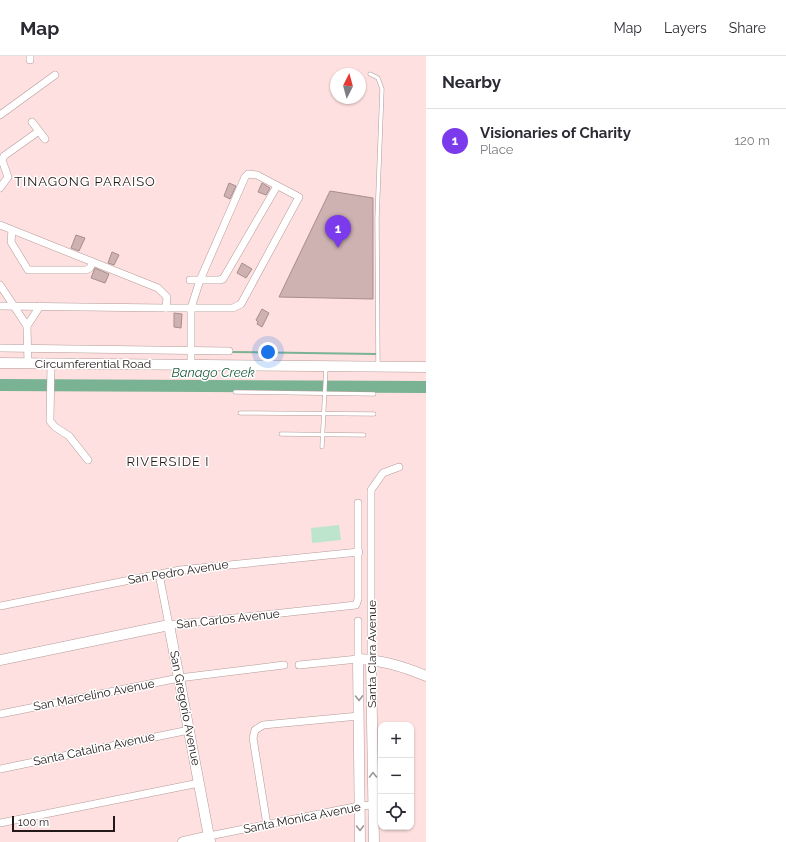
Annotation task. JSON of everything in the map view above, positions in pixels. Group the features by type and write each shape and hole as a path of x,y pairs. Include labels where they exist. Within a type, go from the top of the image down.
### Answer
{"street":[{"path":"0,115 56,75"},
{"path":"32,122 44,139"},
{"path":"0,188 8,177 2,160 4,156 39,132"},
{"path":"0,306 166,308 191,308 233,308 241,304 298,201 300,197 298,195 276,186 257,175 248,174 245,177 200,280 191,308 190,356"},
{"path":"190,280 223,279 276,186"},
{"path":"0,225 158,288 167,297 166,308"},
{"path":"12,230 11,242 28,270 86,270 90,268 92,262"},
{"path":"0,285 27,326"},
{"path":"27,354 27,326 40,306"},
{"path":"0,348 27,354 190,356 229,351"},
{"name":"Circumferential Road","path":"0,363 27,354 51,364 122,355 190,356 326,366 426,367"},
{"path":"51,364 52,385 50,421 54,427 69,436 88,460"},
{"name":"Santa Clara Avenue","path":"374,842 371,659 371,490 383,473 398,467"},
{"name":"San Carlos Avenue","path":"0,660 169,625 356,605 358,599 359,552 358,503"},
{"name":"San Pedro Avenue","path":"0,606 159,574 231,564 359,552"},
{"name":"San Gregorio Avenue","path":"159,574 209,839"},
{"name":"Santa Clara Avenue","path":"358,621 360,842"},
{"path":"299,665 371,659 411,670 426,676"},
{"name":"San Marcelino Avenue","path":"0,714 179,678 284,665"},
{"path":"267,825 253,738 255,730 263,725 359,716"},
{"name":"Santa Catalina Avenue","path":"0,769 189,730"},
{"path":"0,823 199,783"},
{"name":"Santa Monica Avenue","path":"183,842 209,839 267,825 359,806 373,805"}],"lane":[{"path":"370,74 378,78 382,89 377,219 378,366"},
{"path":"322,448 326,366"},
{"path":"235,392 324,392 374,394"},
{"path":"240,413 374,414"},
{"path":"281,434 364,435"}],"green space":[{"path":"339,525 341,540 312,543 311,528"}],"building":[{"path":"229,183 236,186 230,199 224,196"},
{"path":"262,183 270,188 266,195 258,192"},
{"path":"330,191 373,198 373,299 279,297"},
{"path":"76,235 85,238 79,251 71,248"},
{"path":"112,252 119,255 114,265 108,263"},
{"path":"242,263 252,269 246,278 237,273"},
{"path":"95,268 109,274 105,283 91,278"},
{"path":"262,309 269,313 262,327 257,324 258,322 256,320"},
{"path":"174,313 182,314 181,328 174,327"}],"waterway":[{"path":"231,352 376,354"},
{"name":"Banago Creek","path":"0,385 426,387"}],"place":[{"name":"Visionaries of Charity","path":"338,248"}],"district":[{"name":"TINAGONG PARAISO","path":"85,181"},
{"name":"RIVERSIDE I","path":"168,461"}]}
